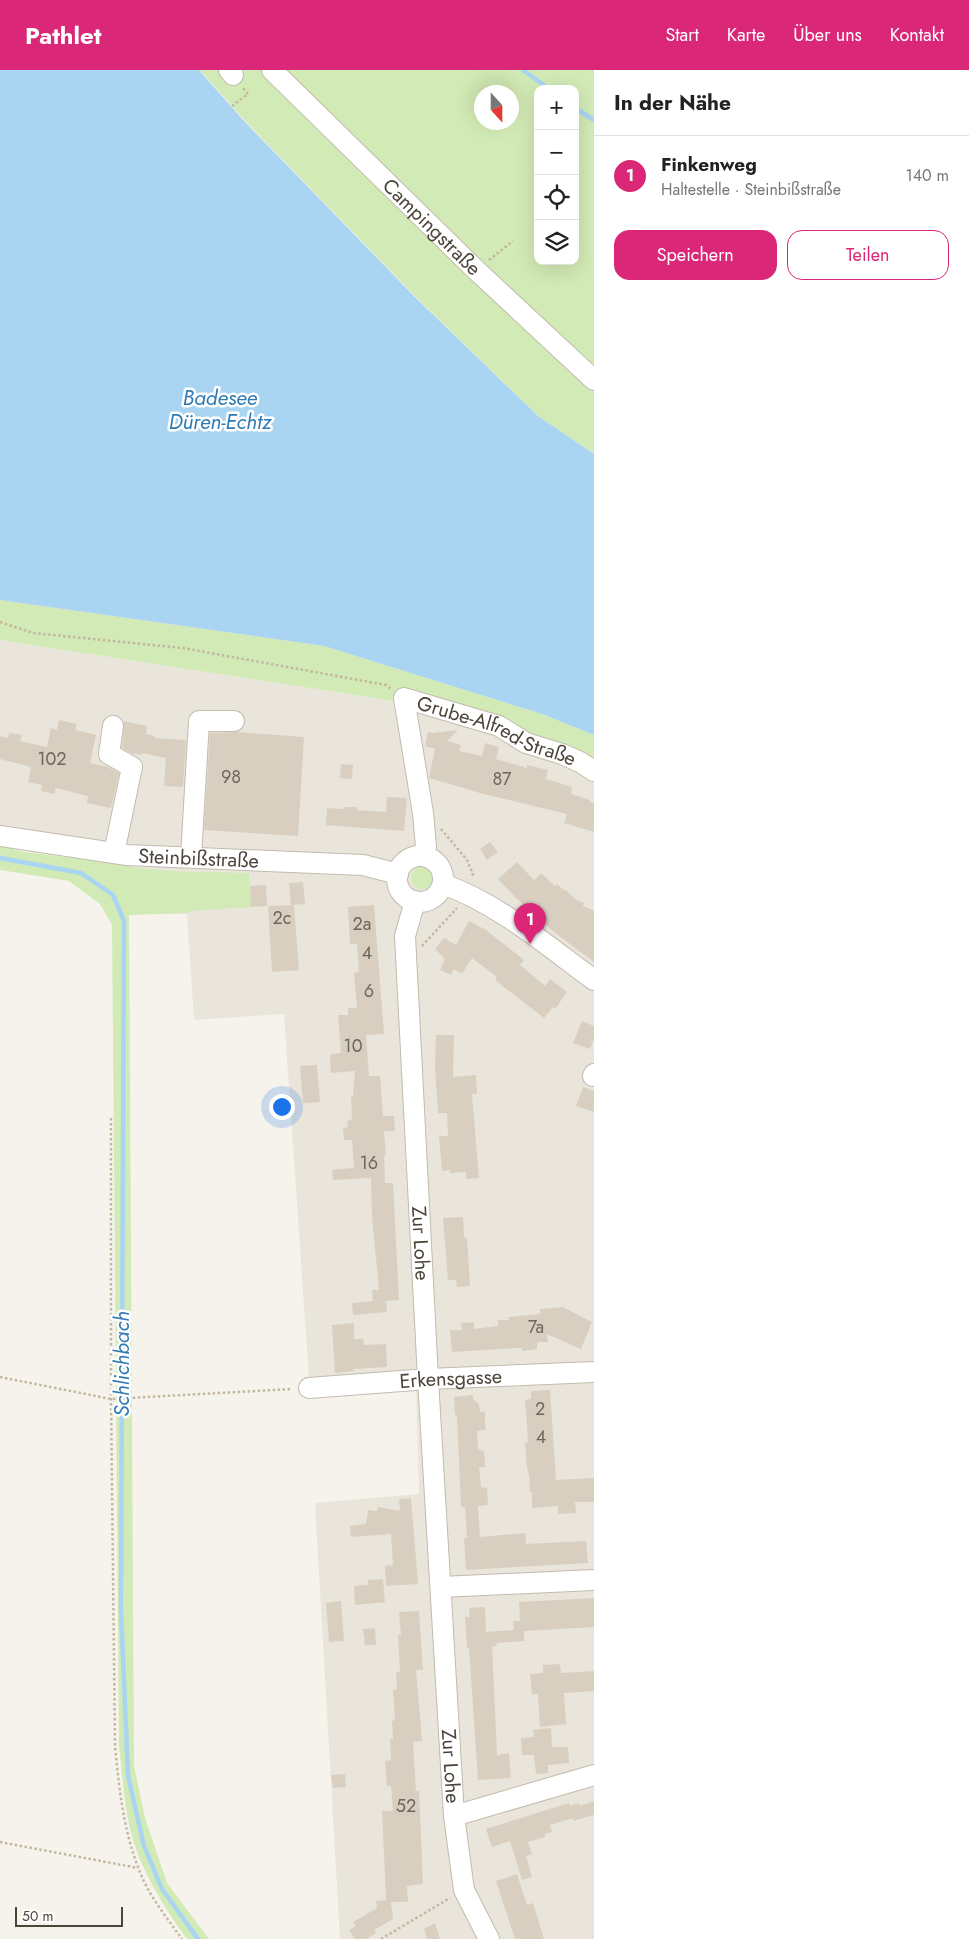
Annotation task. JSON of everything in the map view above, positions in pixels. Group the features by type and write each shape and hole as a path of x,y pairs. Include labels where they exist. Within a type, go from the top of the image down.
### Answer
{"street":[{"name":"Campingstraße","path":"272,70 476,270 594,380"},
{"name":"Grube-Alfred-Straße","path":"422,856 426,847 424,825 404,698 499,726 526,743 562,754 594,771"},
{"path":"191,858 199,721 234,721"},
{"path":"113,726 109,754 132,767 114,853"},
{"name":"Steinbißstraße","path":"0,836 114,853 362,865 398,874"},
{"path":"422,856 431,858 439,865 443,874 443,884 439,892 432,898 424,901 415,901 401,891 398,883 398,874 406,860 422,856"},
{"path":"443,884 494,907 594,980"},
{"name":"Zur Lohe","path":"415,901 405,936 406,964 454,1816 464,1890 489,1939"},
{"name":"Erkensgasse","path":"309,1388 428,1379 594,1372"},
{"path":"441,1587 594,1580"},
{"path":"454,1816 594,1774"}],"path":[{"path":"476,270 514,241"},
{"path":"0,622 33,633 183,648 386,685 404,698"},
{"path":"406,964 466,893 473,874 467,860 438,825 424,825"},
{"path":"111,1118 111,1399 115,1746 119,1790 125,1823 138,1868 162,1911 182,1939"},
{"path":"0,1377 111,1399 309,1388"},
{"path":"0,1842 138,1868"},
{"path":"381,1939 464,1890"}],"shaded area":[{"path":"0,640 400,702 497,729 594,774 594,1939 340,1939 315,1503 419,1494 416,1387 310,1393 284,1014 194,1020 187,914 129,914 129,865 0,829"}],"green space":[{"path":"200,70 264,70 594,389 594,454 538,416 415,296 245,121"},
{"path":"282,70 594,70 594,371"},
{"path":"0,600 324,646 542,714 594,735 594,765 400,702 0,640"},
{"path":"0,846 25,852 129,865 129,867 168,871 249,873 251,907 189,911 187,913 129,915 134,1766 145,1818 167,1883 209,1939 187,1939 169,1914 146,1873 130,1829 119,1745 112,925 100,904 69,881 0,870"},
{"path":"418,867 426,867 433,874 433,882 426,889 418,889 411,882 411,874"}],"water":[{"name":"Badesee Düren-Echtz","path":"0,70 199,70 244,121 414,296 538,416 594,454 594,735 542,714 324,646 0,600"}],"building":[{"path":"59,720 77,724 75,730 96,735 90,763 108,767 119,773 111,808 87,803 88,796 56,788 54,794 41,791 42,785 28,782 31,767 0,759 0,736 8,738 9,733 22,735 20,741 47,747 51,728 57,730"},
{"path":"124,721 147,726 146,734 155,736 155,738 186,740 183,787 164,786 166,758 142,753 141,755 134,753 134,755 122,748"},
{"path":"458,730 447,741 461,745 459,751 482,756 485,743 499,747 496,759 527,768 527,765 548,770 546,779 572,787 571,794 594,803 594,832 564,823 567,814 480,793 429,778 435,749 425,746 428,732"},
{"path":"237,732 304,737 298,836 204,830 210,733"},
{"path":"341,764 353,765 352,779 340,778"},
{"path":"387,797 407,798 404,831 326,825 327,808 345,809 345,807 357,807 357,810 386,812"},
{"path":"490,842 498,852 487,860 480,849"},
{"path":"517,862 534,880 541,873 555,886 557,884 565,891 565,889 576,900 584,903 583,906 594,911 594,962 554,932 498,879"},
{"path":"303,882 305,904 291,905 289,883"},
{"path":"266,885 267,906 251,907 250,886"},
{"path":"294,905 299,970 272,972 268,906"},
{"path":"374,905 384,1034 366,1035 369,1076 380,1076 383,1116 394,1116 395,1131 384,1131 386,1155 384,1156 385,1183 393,1183 399,1300 386,1301 387,1312 353,1315 352,1303 373,1301 372,1290 379,1290 372,1217 371,1178 333,1180 332,1170 354,1168 352,1140 344,1140 343,1128 348,1127 347,1121 352,1119 351,1096 353,1096 355,1071 331,1073 330,1061 331,1054 341,1053 338,1015 348,1015 348,1008 357,1008 354,973 359,972 357,944 350,944 348,907"},
{"path":"469,921 486,930 524,960 520,965 545,986 550,979 567,992 555,1009 553,1007 544,1018 495,980 497,977 472,958 462,974 454,969 451,975 440,970 445,959 435,949 444,938 456,945"},
{"path":"582,1021 594,1026 594,1039 590,1049 573,1043"},
{"path":"436,1035 454,1035 453,1077 476,1075 477,1094 472,1094 479,1178 466,1179 466,1172 450,1173 450,1170 442,1171 439,1136 448,1136 447,1113 438,1113 435,1066"},
{"path":"317,1065 320,1102 303,1103 300,1066"},
{"path":"583,1087 594,1091 594,1112 576,1106"},
{"path":"463,1217 464,1238 467,1237 470,1286 457,1287 456,1280 448,1280 443,1218"},
{"path":"563,1307 592,1322 581,1349 547,1334 548,1342 537,1342 537,1349 522,1351 522,1348 516,1348 452,1352 450,1330 462,1330 461,1323 474,1322 474,1329 498,1326 498,1320 509,1320 508,1317 540,1314 540,1309"},
{"path":"354,1323 354,1339 363,1339 364,1345 386,1344 387,1367 353,1369 354,1371 335,1373 332,1325"},
{"path":"550,1390 556,1480 594,1478 594,1502 575,1502 576,1513 558,1514 558,1506 532,1508 532,1492 530,1492 525,1443 528,1442 525,1400 531,1399 531,1391"},
{"path":"473,1395 473,1399 479,1404 480,1412 485,1412 486,1430 477,1431 478,1449 484,1451 485,1467 479,1467 481,1487 487,1488 488,1505 478,1506 480,1537 525,1533 526,1544 586,1541 588,1563 466,1570 464,1538 467,1538 465,1507 461,1507 457,1415 455,1415 454,1397"},
{"path":"411,1498 418,1584 386,1586 385,1566 393,1565 391,1534 351,1537 350,1526 366,1524 368,1510 377,1511 378,1507 400,1511 399,1499"},
{"path":"383,1579 385,1602 355,1605 354,1586 368,1585 368,1580"},
{"path":"594,1598 594,1627 524,1631 524,1641 496,1643 497,1646 492,1646 497,1755 509,1753 511,1778 478,1780 469,1648 467,1648 465,1617 470,1617 469,1608 485,1607 486,1632 514,1630 513,1621 520,1621 519,1602"},
{"path":"341,1601 344,1641 329,1642 326,1603"},
{"path":"419,1611 423,1670 416,1670 422,1741 413,1742 416,1791 419,1791 423,1884 407,1886 408,1902 391,1902 393,1919 374,1930 376,1933 366,1939 355,1939 349,1930 356,1926 353,1922 377,1908 376,1901 386,1900 382,1811 393,1811 391,1786 387,1786 385,1761 391,1760 390,1739 393,1739 392,1722 395,1718 393,1690 397,1689 396,1672 400,1672 398,1635 401,1635 399,1612"},
{"path":"375,1628 376,1645 365,1645 363,1629"},
{"path":"560,1664 561,1673 594,1671 594,1691 564,1693 566,1724 540,1727 538,1694 532,1694 530,1674 543,1673 543,1665"},
{"path":"551,1728 552,1747 568,1747 569,1763 548,1765 548,1773 536,1774 534,1755 522,1755 521,1738 534,1737 533,1730"},
{"path":"345,1774 346,1787 333,1788 331,1775"},
{"path":"594,1801 594,1815 573,1821 573,1818 550,1825 552,1832 545,1834 545,1837 528,1842 532,1854 526,1856 532,1877 522,1880 510,1841 492,1847 486,1829 569,1803 570,1806 579,1803 580,1806"},
{"path":"517,1874 527,1905 533,1903 544,1939 515,1939 496,1881"},
{"path":"435,1923 440,1939 427,1939 424,1929"}],"waterway":[{"name":"Schlichbach","path":"523,70 544,85"},
{"name":"Schlichbach","path":"579,111 594,120"},
{"name":"Schlichbach","path":"0,858 81,873 113,895 124,921 121,1610 128,1776 144,1846 162,1889 198,1939"}],"place":[{"name":"Finkenweg","path":"530,944"}]}
